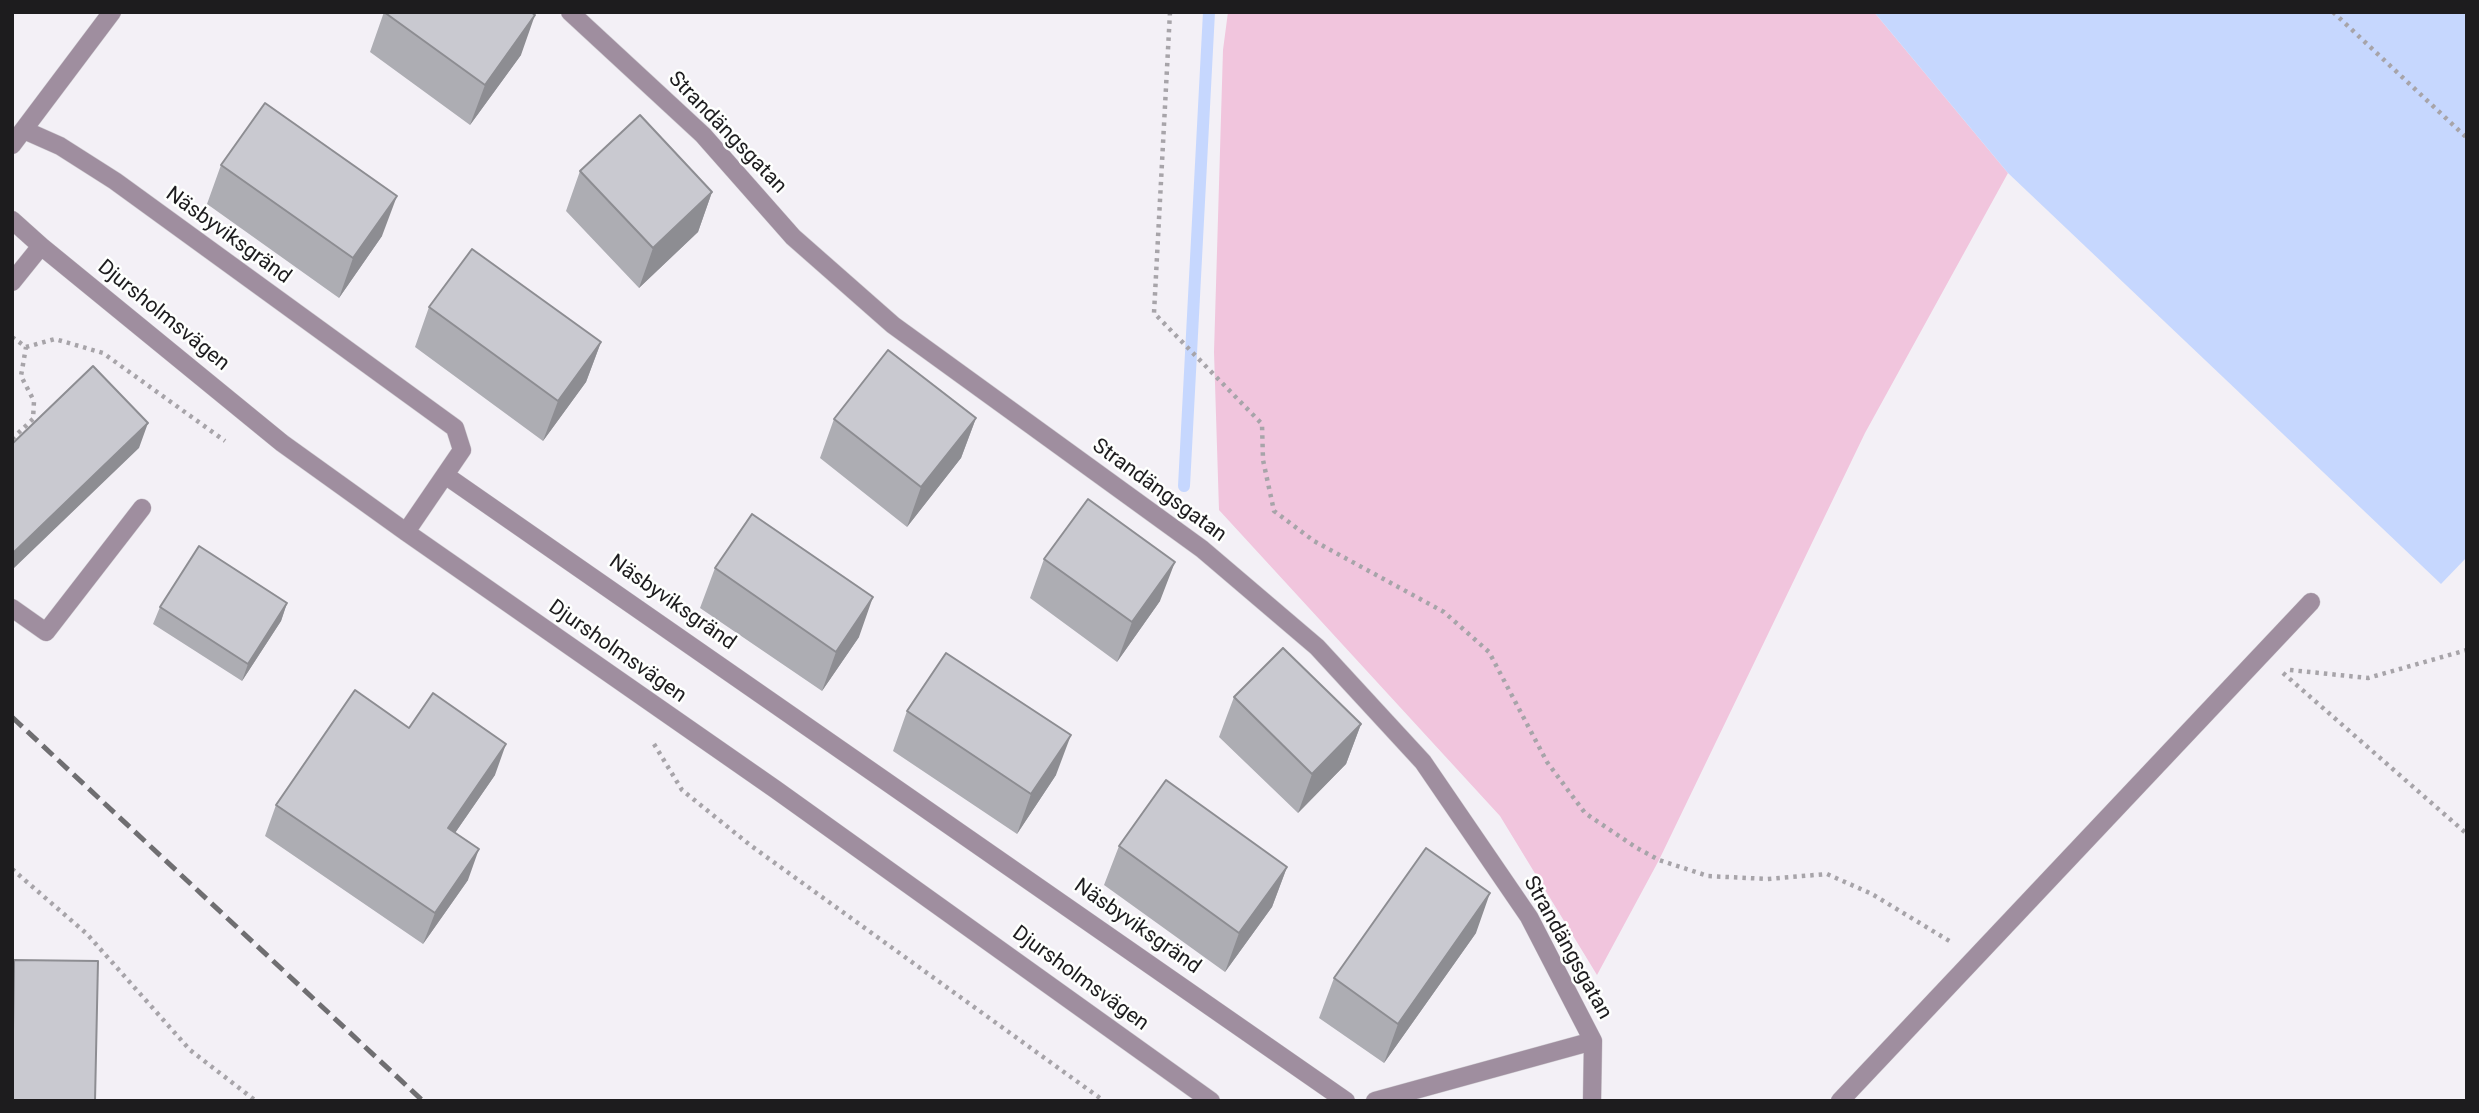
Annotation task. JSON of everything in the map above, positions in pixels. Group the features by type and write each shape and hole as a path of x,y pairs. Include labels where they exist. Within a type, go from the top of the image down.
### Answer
{"street":[{"path":"12,145 112,12"},
{"name":"Strandängsgatan","path":"570,12 703,135 793,237 893,325 1202,549 1317,647 1423,762 1529,917 1593,1041 1592,1101"},
{"name":"Näsbyviksgränd","path":"24,130 60,146 115,181 455,428 462,450 445,475 1346,1101"},
{"name":"Djursholmsvägen","path":"12,220 282,443 786,797 1212,1101"},
{"path":"12,282 41,246"},
{"path":"406,532 445,475"},
{"path":"12,608 46,632 142,508"},
{"path":"1840,1101 2311,603"},
{"path":"1375,1101 1593,1041"}],"path":[{"path":"1170,12 1154,313 1262,424 1263,460 1274,511 1314,541 1444,612 1489,652 1547,762 1585,813 1658,860"},
{"path":"2333,12 2467,138"},
{"path":"12,337 26,347"},
{"path":"26,347 55,339 103,353 226,441"},
{"path":"12,439 33,419 34,401 21,376 26,347"},
{"path":"2278,668 2368,678 2467,650"},
{"path":"649,737 682,790 750,845 1104,1101"},
{"path":"12,870 87,934 190,1050 256,1101"}],"shaded area":[{"path":"1228,12 1874,12 2008,173 1865,433 1659,860 1597,975 1500,816 1219,510 1214,352 1223,50"}],"water":[{"path":"1874,12 2467,12 2467,557 2441,584 2008,173"}],"building":[{"path":"384,12 531,12 535,15 485,85"},
{"path":"265,103 397,196 353,258 221,165"},
{"path":"640,115 712,192 653,248 580,171"},
{"path":"472,249 601,342 558,401 429,307"},
{"path":"888,350 976,418 921,487 834,419"},
{"path":"93,366 148,423 12,554 12,444"},
{"path":"1088,499 1175,562 1132,622 1044,559"},
{"path":"752,514 873,597 836,652 715,568"},
{"path":"199,546 287,603 248,664 160,607"},
{"path":"1283,648 1361,724 1312,774 1234,697"},
{"path":"946,653 1071,735 1031,794 907,711"},
{"path":"355,690 409,728 433,693 506,744 448,828 479,849 435,913 276,805"},
{"path":"1166,780 1287,867 1239,933 1119,846"},
{"path":"1426,848 1490,893 1398,1024 1334,978"},
{"path":"14,960 98,961 95,1101 12,1101"}],"waterway":[{"path":"1184,486 1209,12"}],"railway":[{"path":"12,717 423,1101"}]}
